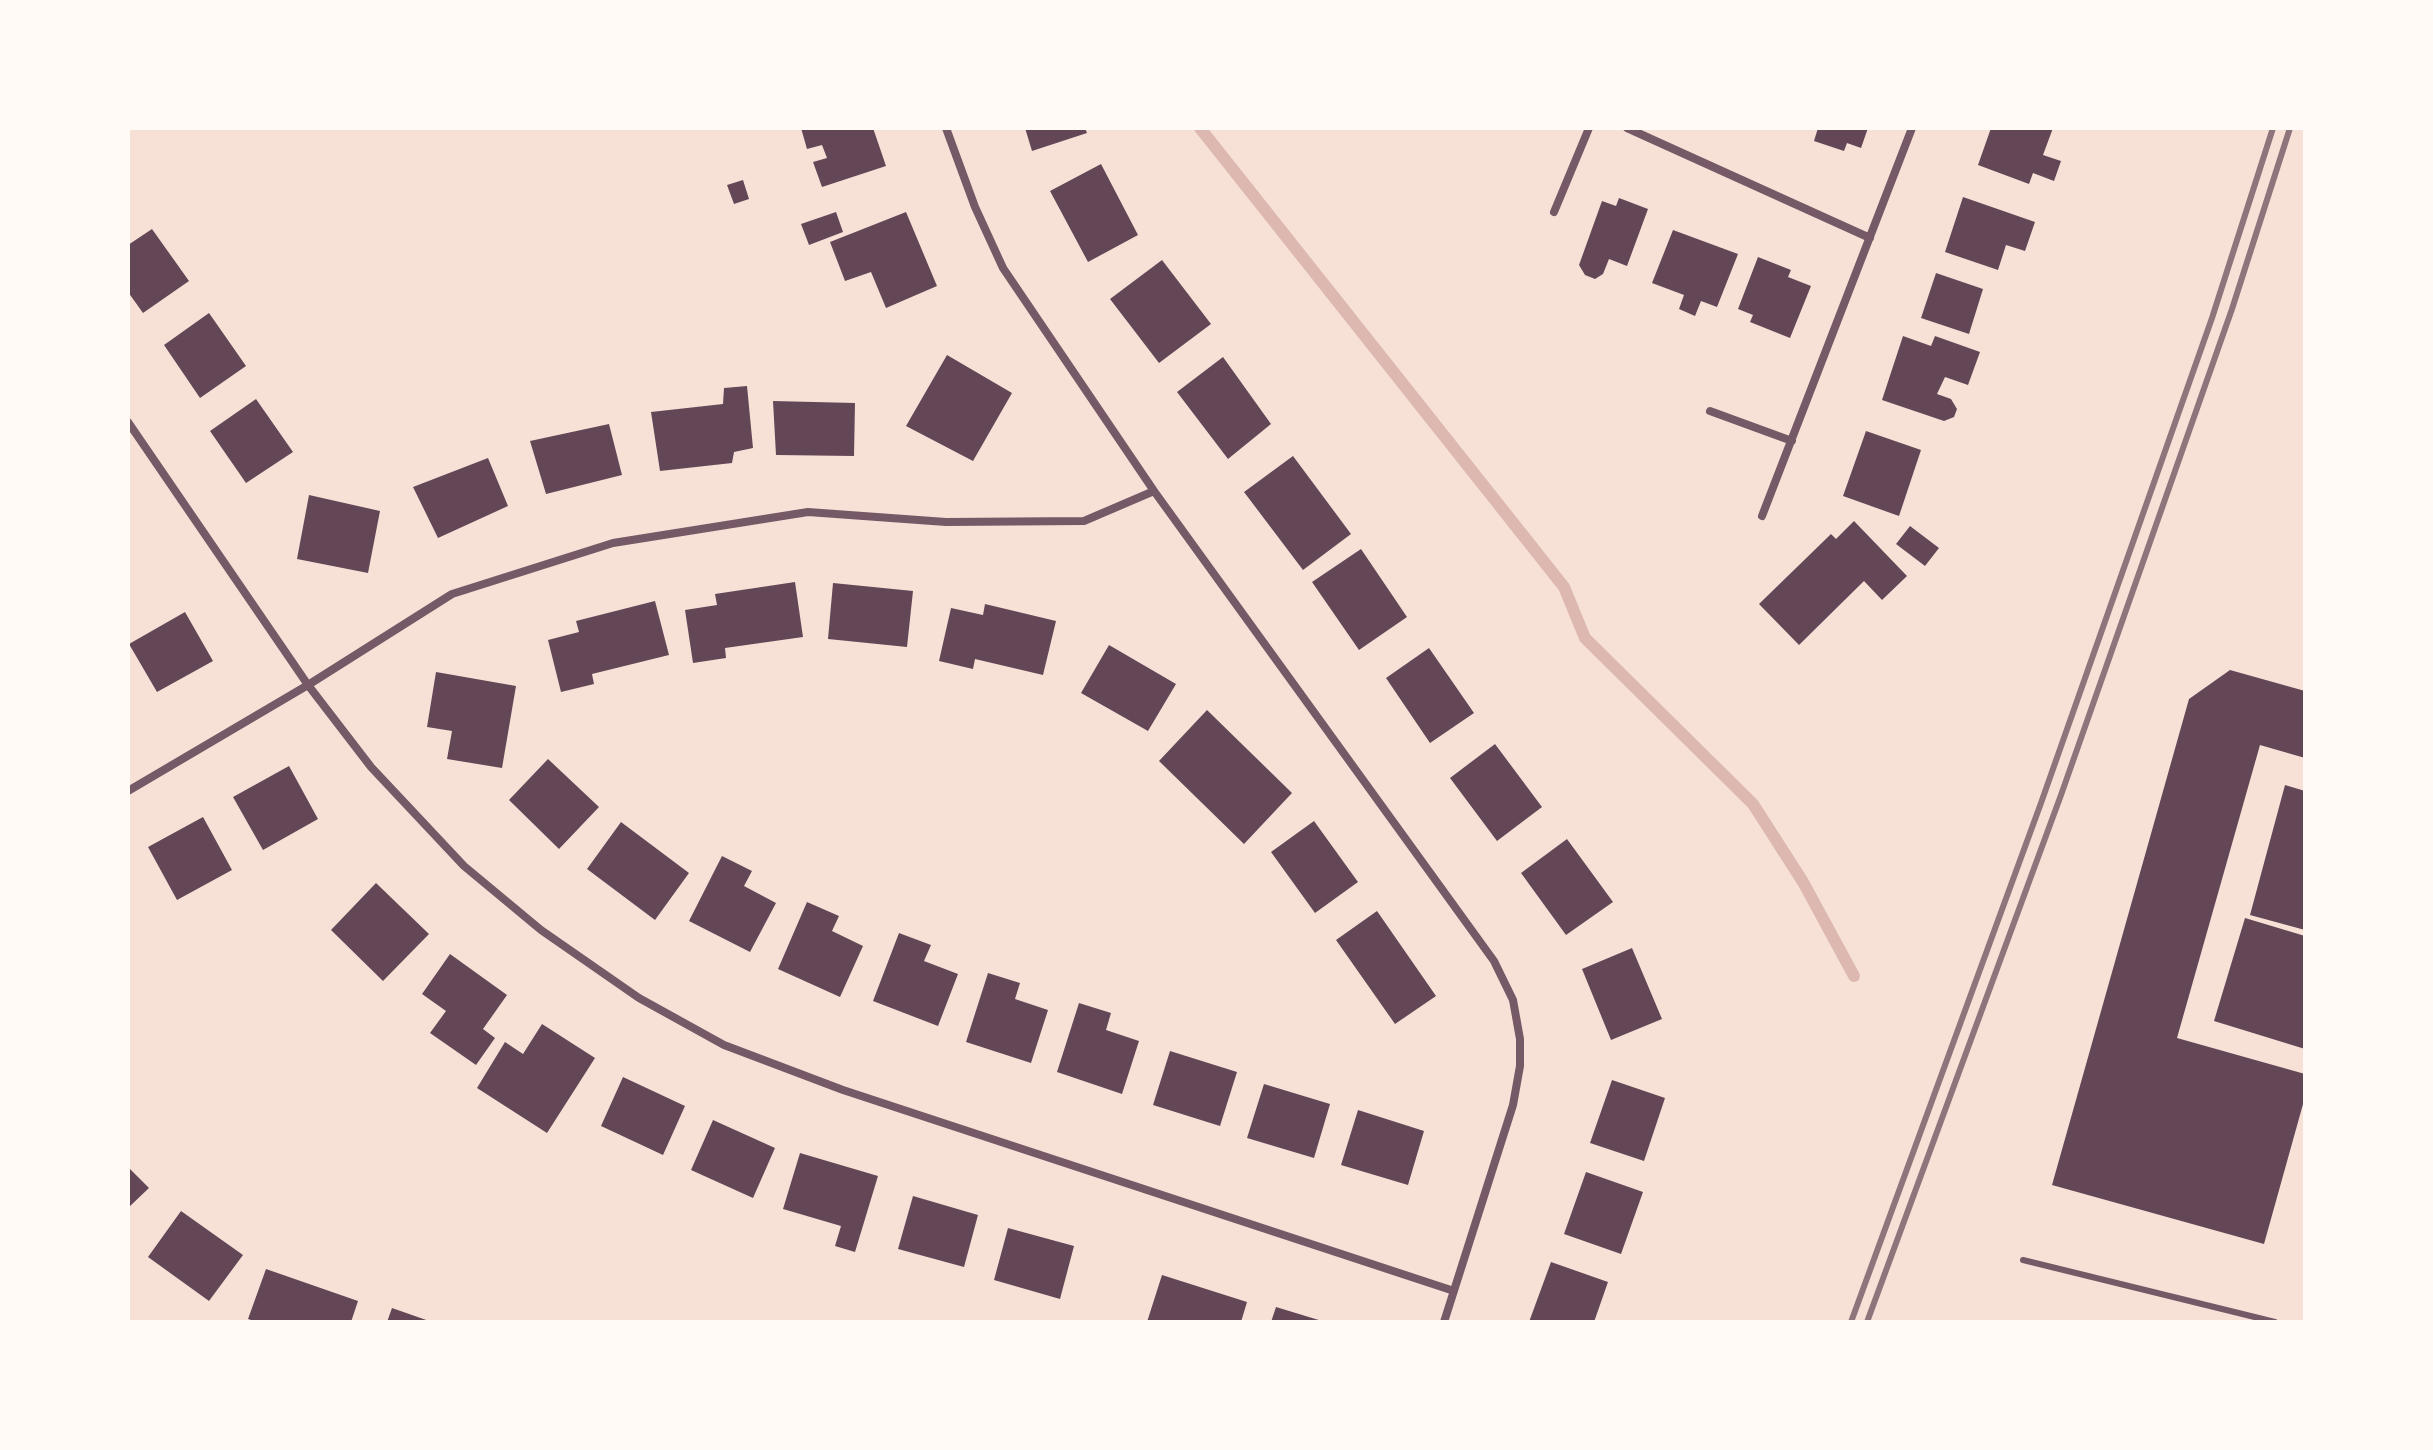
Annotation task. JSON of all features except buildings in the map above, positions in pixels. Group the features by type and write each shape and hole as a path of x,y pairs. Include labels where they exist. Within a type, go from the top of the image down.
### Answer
{"street":[{"path":"946,128 975,207 1003,268 1154,491 1486,949 1513,1000 1520,1039 1520,1066 1513,1105 1444,1322"},
{"path":"1554,212 1589,128"},
{"path":"1627,128 1870,238"},
{"path":"1762,516 1912,128"},
{"path":"1710,411 1792,441"},
{"path":"128,422 308,685 371,767 464,866 541,930 639,998 724,1045 843,1090 1454,1291"},
{"path":"128,791 308,685 452,594 613,543 808,512 946,522 1084,521 1154,491"}],"lane":[{"path":"2023,1260 2275,1322"}],"waterway":[{"path":"1200,128 1564,587 1585,638 1753,804 1803,882 1854,976"}],"railway":[{"path":"1851,1322 2041,803 2212,318 2273,128"},
{"path":"1867,1322 2061,795 2232,309 2290,128"}]}
